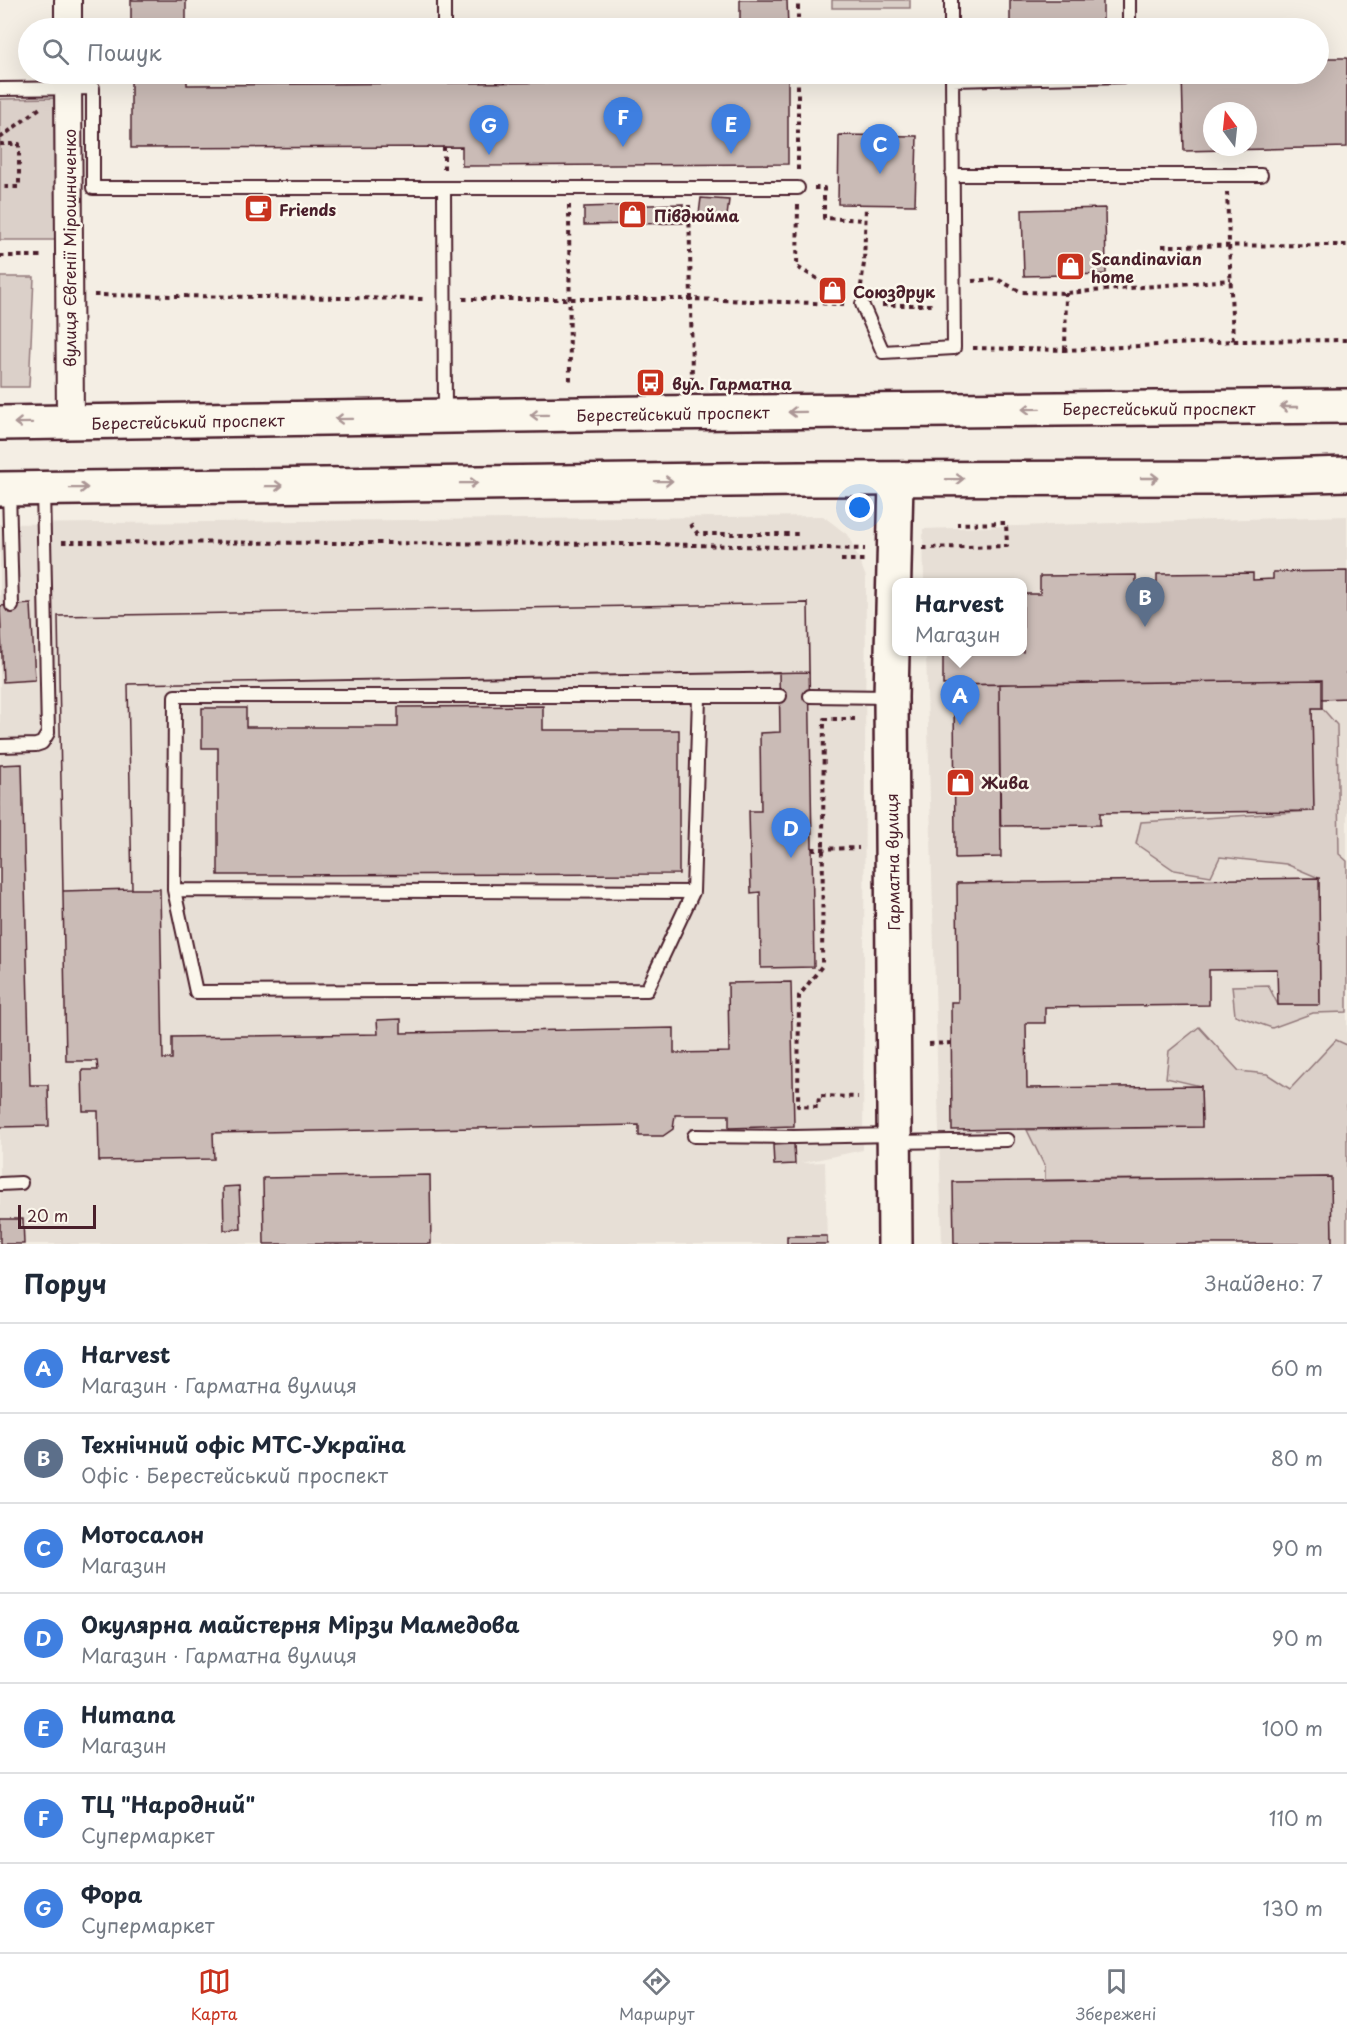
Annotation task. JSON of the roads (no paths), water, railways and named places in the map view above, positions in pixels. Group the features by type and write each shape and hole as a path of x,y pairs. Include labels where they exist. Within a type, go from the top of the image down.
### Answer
{"main road":[{"name":"Берестейський проспект","path":"0,423 1347,406"},
{"path":"4,489 1199,478 1347,474"},
{"name":"Гарматна вулиця","path":"894,578 896,480"},
{"name":"Гарматна вулиця","path":"892,654 894,1244"}],"street":[{"path":"68,0 68,18"},
{"name":"вулиця Євгенії Мірошниченко","path":"68,84 70,423"}],"lane":[{"path":"444,0 444,18"},
{"path":"951,0 951,18"},
{"path":"1129,0 1129,18"},
{"path":"0,89 42,84"},
{"path":"79,84 93,88 93,188 804,188"},
{"path":"860,303 883,352 954,348 952,84"},
{"path":"952,174 1261,175"},
{"path":"444,188 445,417"},
{"path":"4,489 12,606"},
{"path":"0,746 36,746 42,744 48,732 43,489"},
{"path":"699,696 693,892 647,990 196,992 174,890 175,696 699,696 780,696"},
{"path":"810,696 891,697"},
{"path":"174,890 693,892"},
{"path":"694,1137 1007,1140"},
{"path":"0,1184 21,1184"}],"place":[{"name":"ТЦ \"Народний\"","path":"623,147"},
{"name":"Humana","path":"731,154"},
{"name":"Фора","path":"489,155"},
{"name":"Мотосалон","path":"880,174"},
{"name":"Friends","path":"258,209"},
{"name":"Півдюйма","path":"633,215"},
{"name":"Scandinavian home","path":"1070,267"},
{"name":"Союздрук","path":"832,291"},
{"name":"вул. Гарматна","path":"651,383"},
{"name":"Технічний офіс МТС-Україна","path":"1145,627"},
{"name":"Harvest","path":"960,725"},
{"name":"Жива","path":"960,782"},
{"name":"Окулярна майстерня Мірзи Мамедова","path":"791,858"}]}
